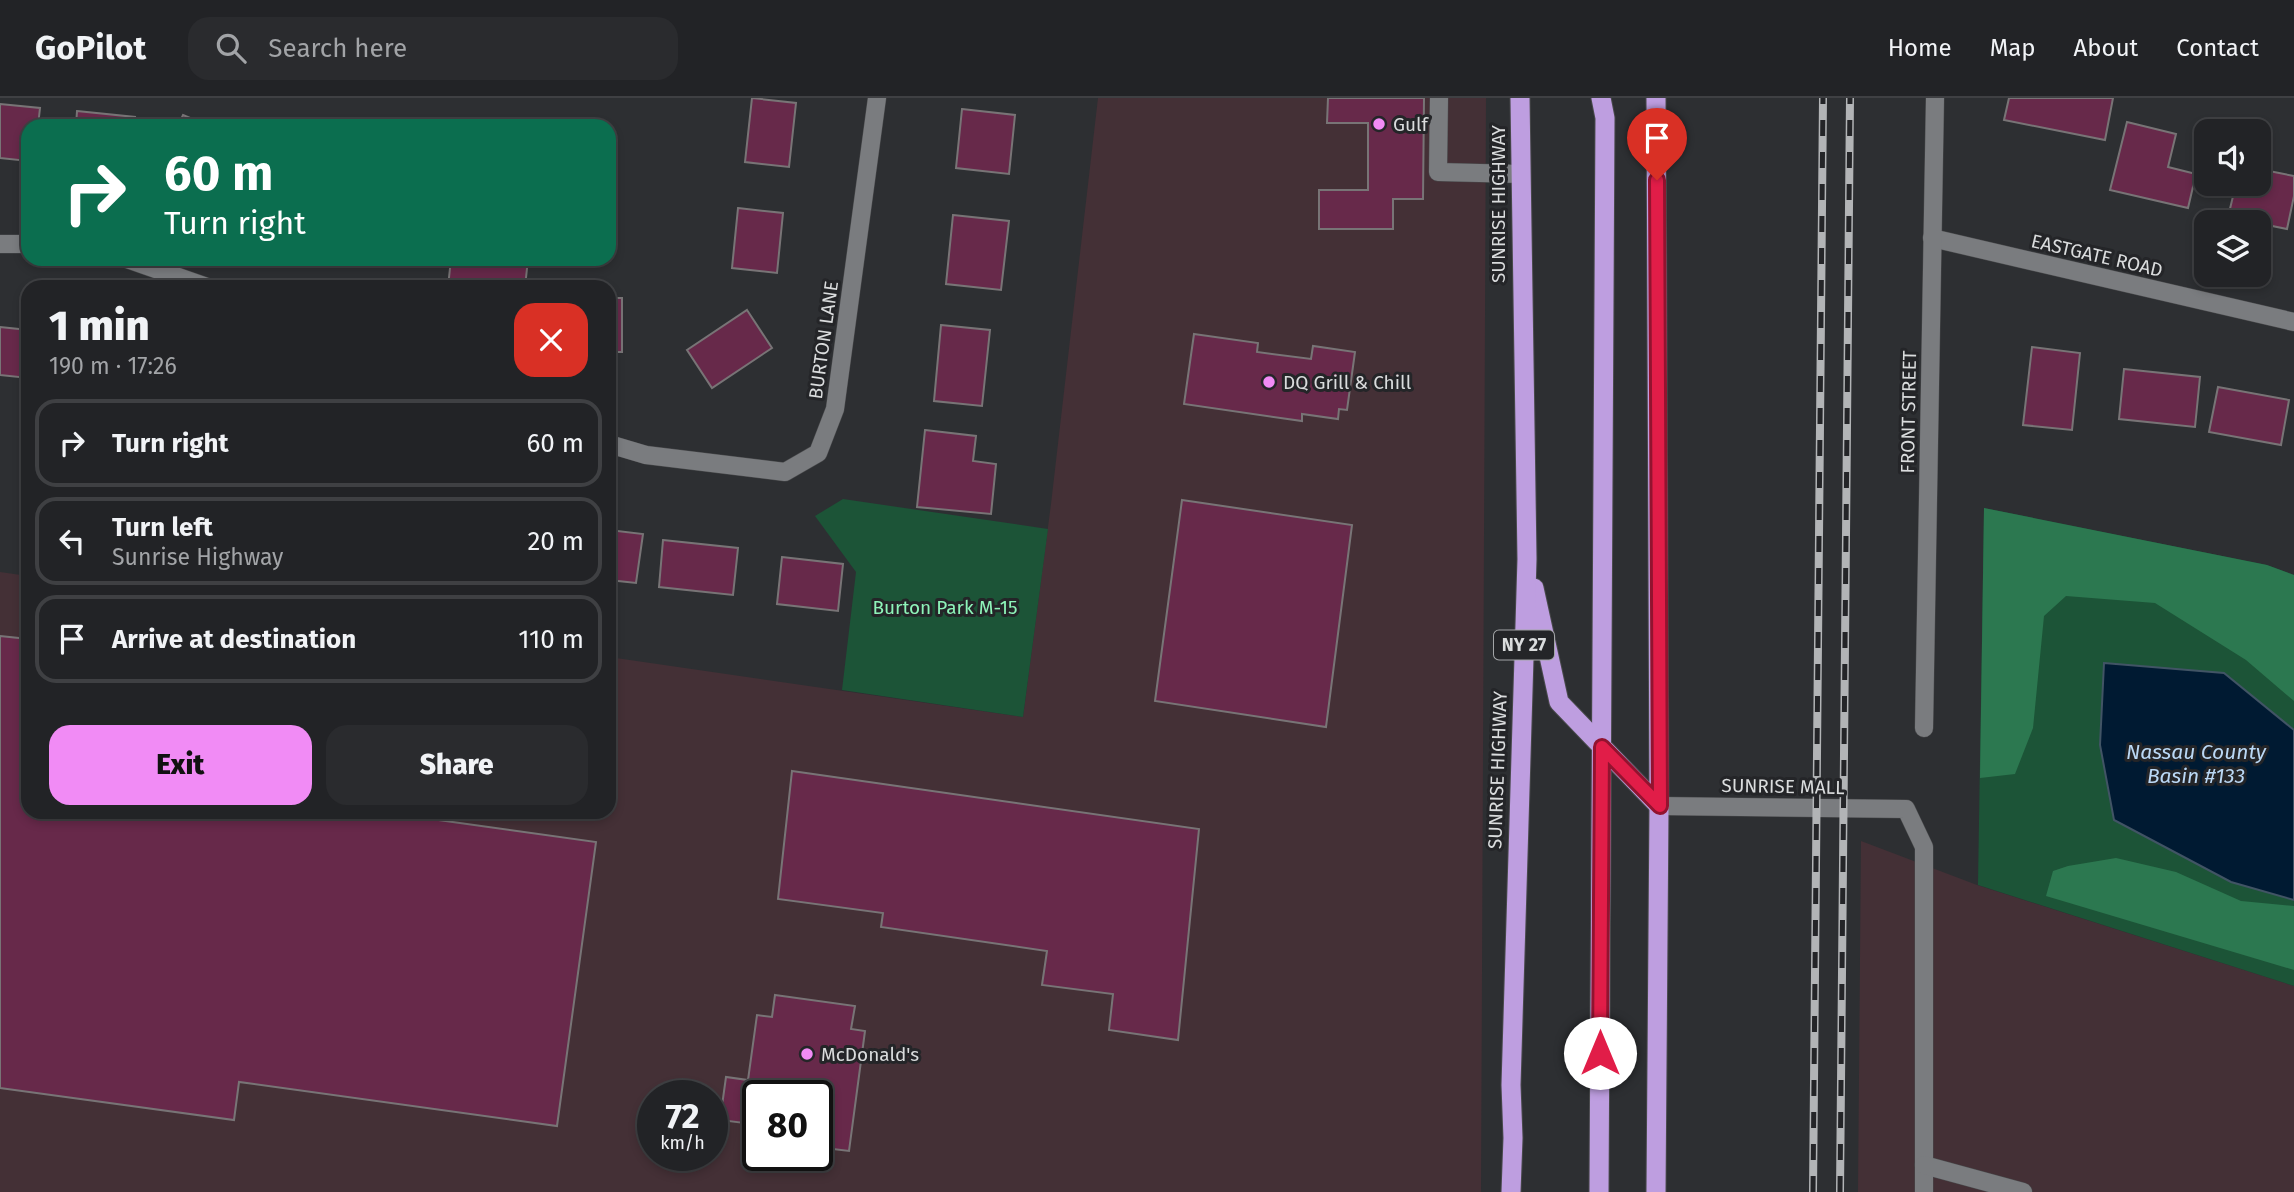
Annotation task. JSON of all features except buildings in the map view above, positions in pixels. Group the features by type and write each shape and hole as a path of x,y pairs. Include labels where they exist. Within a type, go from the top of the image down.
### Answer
{"highway":[{"name":"SUNRISE HIGHWAY","path":"1511,1192 1514,953 1527,559 1520,98"},
{"path":"1599,1192 1605,118 1601,98"},
{"path":"1656,98 1660,806 1656,1192"},
{"path":"1527,559 1559,702 1660,806"}],"street":[{"name":"BURTON LANE","path":"616,446 646,455 785,472 818,453 835,409 877,98"},
{"path":"1438,98 1438,172 1521,174"},
{"name":"FRONT STREET","path":"1924,728 1934,98"},
{"name":"EASTGATE ROAD","path":"1932,238 2294,322"},
{"path":"0,244 21,244"},
{"path":"147,266 187,280"},
{"name":"SUNRISE MALL","path":"1660,806 1906,809 1924,847 1924,1164"},
{"path":"1924,1192 1924,1164 2023,1192"}],"shaded area":[{"path":"1098,98 1486,98 1481,1192 0,1192 0,572 21,575 21,819 616,819 616,658 1023,717 1051,504"},
{"path":"1861,841 1977,885 2294,986 2294,1192 1858,1192"}],"green space":[{"name":"Burton Park M-15","path":"843,499 1048,529 1023,717 842,690 856,572 815,516"},
{"name":"Nassau County Basin #133","path":"1984,508 2267,565 2294,575 2294,986 1978,885"},
{"path":"1984,508 2267,565 2294,575 2294,701 2246,660 2155,603 2066,596 2044,616 2033,728 2015,774 1980,778"},
{"path":"2116,858 2176,872 2241,901 2294,906 2294,970 2046,896 2053,871"}],"water":[{"name":"Nassau County Basin #133","path":"2104,663 2224,673 2294,730 2294,900 2231,882 2114,820 2100,745"}],"railway":[{"path":"1813,1192 1823,98"},
{"path":"1840,1192 1850,98"}],"place":[{"name":"Gulf","path":"1379,124"},
{"name":"DQ Grill & Chill","path":"1269,382"},
{"name":"McDonald's","path":"807,1054"}],"route":[{"path":"1600,1053 1602,747 1660,806 1657,180"}]}
